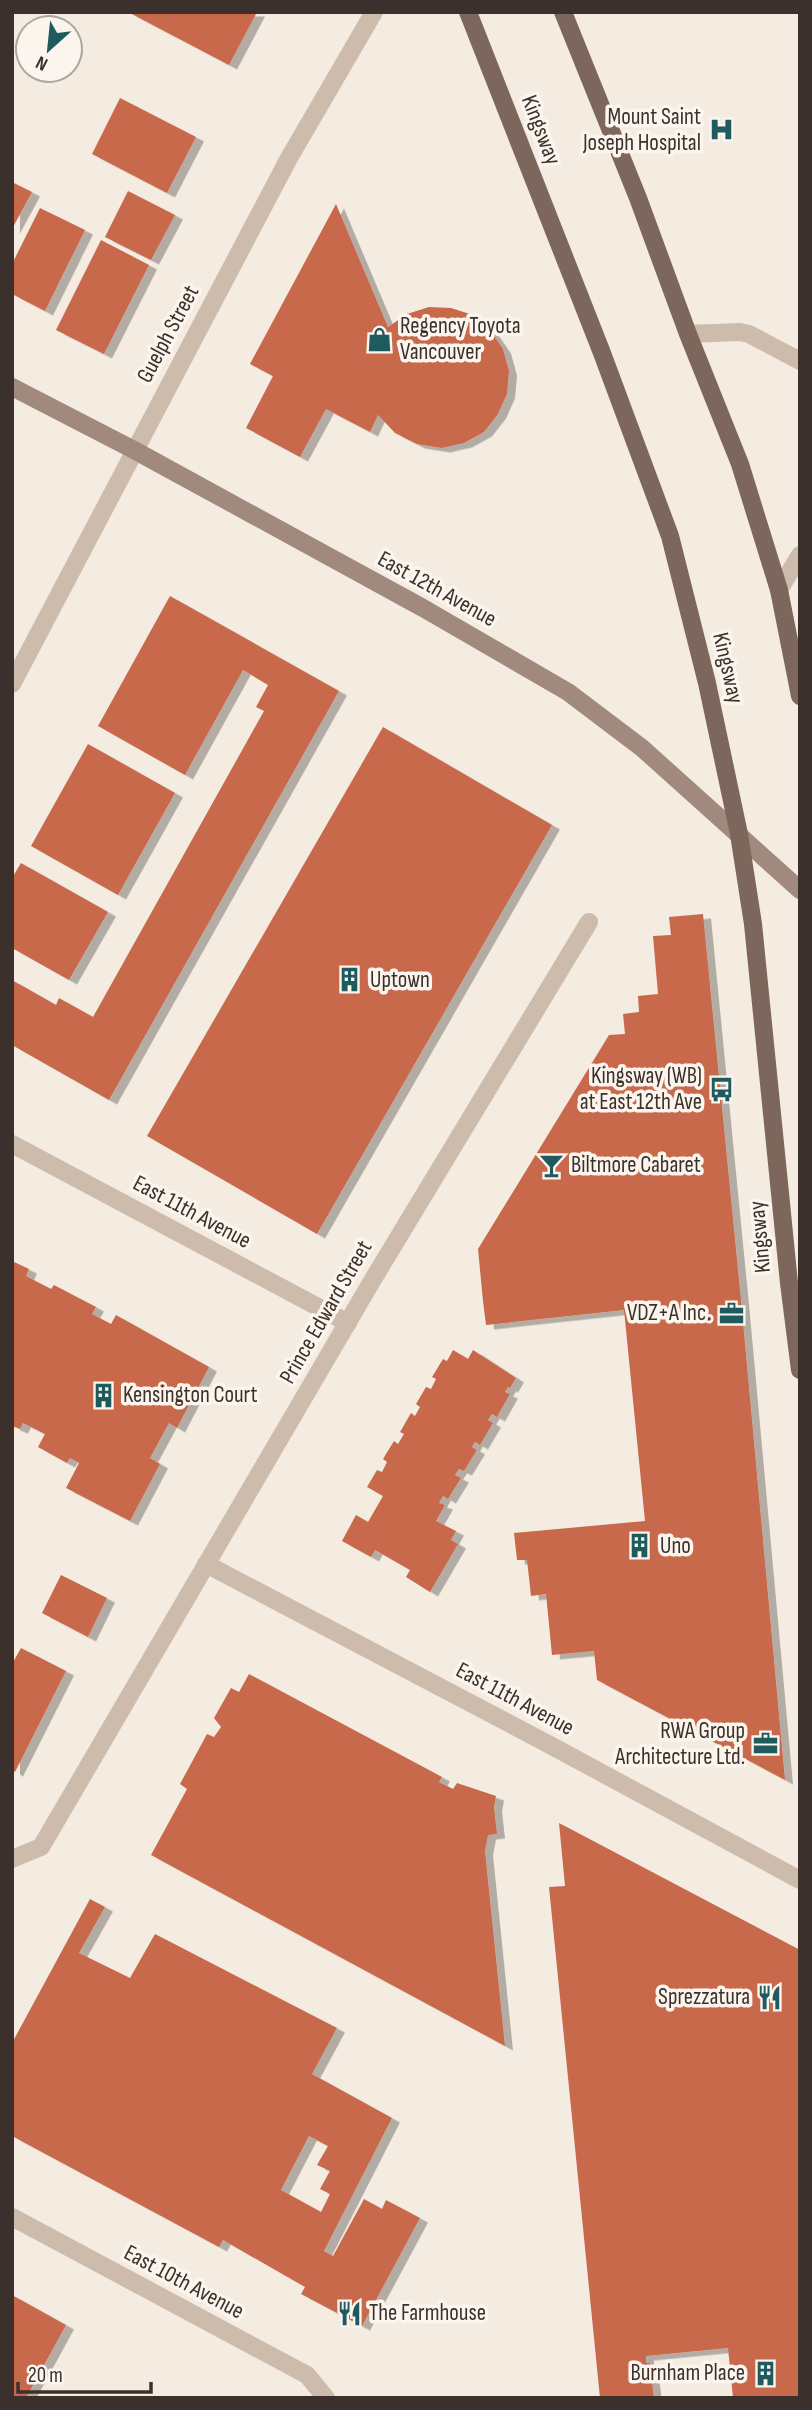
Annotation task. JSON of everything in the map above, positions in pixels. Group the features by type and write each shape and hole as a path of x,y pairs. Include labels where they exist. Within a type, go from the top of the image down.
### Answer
{"main road":[{"name":"Kingsway","path":"468,12 602,353 670,536 707,683 739,834 753,924 800,1370"},
{"path":"563,12 740,464 779,590 800,696"}],"street":[{"name":"Guelph Street","path":"12,684 289,158 374,12"},
{"path":"688,334 749,334 800,360"},
{"name":"East 12th Avenue","path":"12,387 134,450 423,608 568,692 642,748 800,890"},
{"path":"779,590 800,555"},
{"name":"Prince Edward Street","path":"12,1859 41,1847 348,1322 589,922"},
{"name":"East 11th Avenue","path":"12,1144 348,1322"},
{"name":"East 11th Avenue","path":"206,1564 550,1745 800,1881"},
{"name":"East 10th Avenue","path":"12,2217 307,2375 326,2398"}],"building":[{"path":"128,12 257,12 229,65"},
{"path":"120,98 196,137 167,193 92,154"},
{"path":"12,182 32,192 12,229"},
{"path":"128,191 175,215 151,260 105,237"},
{"name":"Regency Toyota Vancouver","path":"336,204 388,327 407,314 429,307 451,308 473,315 490,330 503,349 509,371 507,394 498,414 484,432 464,443 442,448 417,444 395,433 378,415 370,432 326,409 300,457 246,428 273,376 250,364"},
{"path":"40,208 85,230 45,311 12,294 12,264"},
{"path":"101,240 149,265 104,354 56,330"},
{"path":"170,596 339,691 109,1100 12,1045 12,980 56,1005 59,998 93,1017 264,711 256,707 268,685 243,670 185,775 98,726"},
{"name":"Uptown","path":"383,727 552,825 317,1234 147,1136"},
{"path":"88,744 175,793 118,895 31,846"},
{"path":"21,863 108,912 69,980 12,948 12,878"},
{"path":"703,914 785,1780 597,1680 594,1651 552,1655 546,1594 531,1596 527,1560 517,1560 514,1533 645,1521 624,1310 486,1325 478,1249 609,1035 625,1034 623,1014 639,1012 638,996 658,994 653,936 671,935 669,917"},
{"name":"Kensington Court","path":"12,1261 29,1269 26,1276 51,1289 54,1285 96,1307 92,1314 111,1324 116,1315 209,1367 177,1428 169,1423 150,1458 160,1464 130,1521 66,1488 79,1463 70,1458 67,1463 38,1447 45,1434 23,1423 20,1429 12,1426"},
{"path":"453,1350 468,1359 473,1350 516,1378 505,1392 510,1394 497,1417 492,1414 488,1420 493,1423 480,1445 475,1442 472,1447 477,1450 464,1471 459,1469 455,1475 461,1478 448,1499 443,1496 439,1503 445,1505 436,1521 456,1531 451,1540 458,1544 430,1592 406,1577 410,1570 375,1550 371,1557 342,1541 356,1515 368,1522 383,1496 367,1487 377,1470 382,1472 387,1462 383,1459 394,1441 398,1444 404,1434 400,1432 411,1413 415,1416 420,1407 416,1404 426,1387 431,1389 436,1379 432,1377 443,1359 447,1361"},
{"path":"61,1575 107,1598 88,1637 42,1613"},
{"path":"21,1648 66,1671 15,1772 12,1770 12,1664"},
{"path":"249,1674 442,1777 439,1782 453,1789 457,1783 496,1796 494,1807 497,1834 488,1835 485,1851 505,2046 151,1855 187,1789 180,1784 207,1734 214,1737 221,1727 214,1718 231,1688 239,1692"},
{"path":"559,1823 800,1950 800,2398 733,2398 728,2348 646,2356 646,2363 650,2363 654,2398 600,2398 549,1887 565,1886"},
{"path":"90,1899 105,1907 79,1953 130,1978 155,1934 337,2028 312,2074 392,2118 324,2251 333,2256 364,2199 382,2209 386,2200 420,2218 362,2326 301,2294 305,2287 223,2240 219,2247 12,2136 12,2043","holes":["309,2136 328,2146 317,2165 330,2171 320,2189 330,2194 321,2212 281,2190"]},
{"path":"12,2295 66,2325 26,2398 12,2398"}],"place":[{"name":"Mount Saint Joseph Hospital","path":"721,130"},
{"name":"Regency Toyota Vancouver","path":"380,339"},
{"name":"Uptown","path":"350,980"},
{"name":"Kingsway (WB) at East 12th Ave","path":"722,1089"},
{"name":"Biltmore Cabaret","path":"551,1165"},
{"name":"VDZ+A Inc.","path":"731,1313"},
{"name":"Kensington Court","path":"103,1395"},
{"name":"Uno","path":"640,1546"},
{"name":"RWA Group Architecture Ltd.","path":"765,1744"},
{"name":"Sprezzatura","path":"770,1997"},
{"name":"The Farmhouse","path":"349,2313"},
{"name":"Burnham Place","path":"765,2373"}]}
